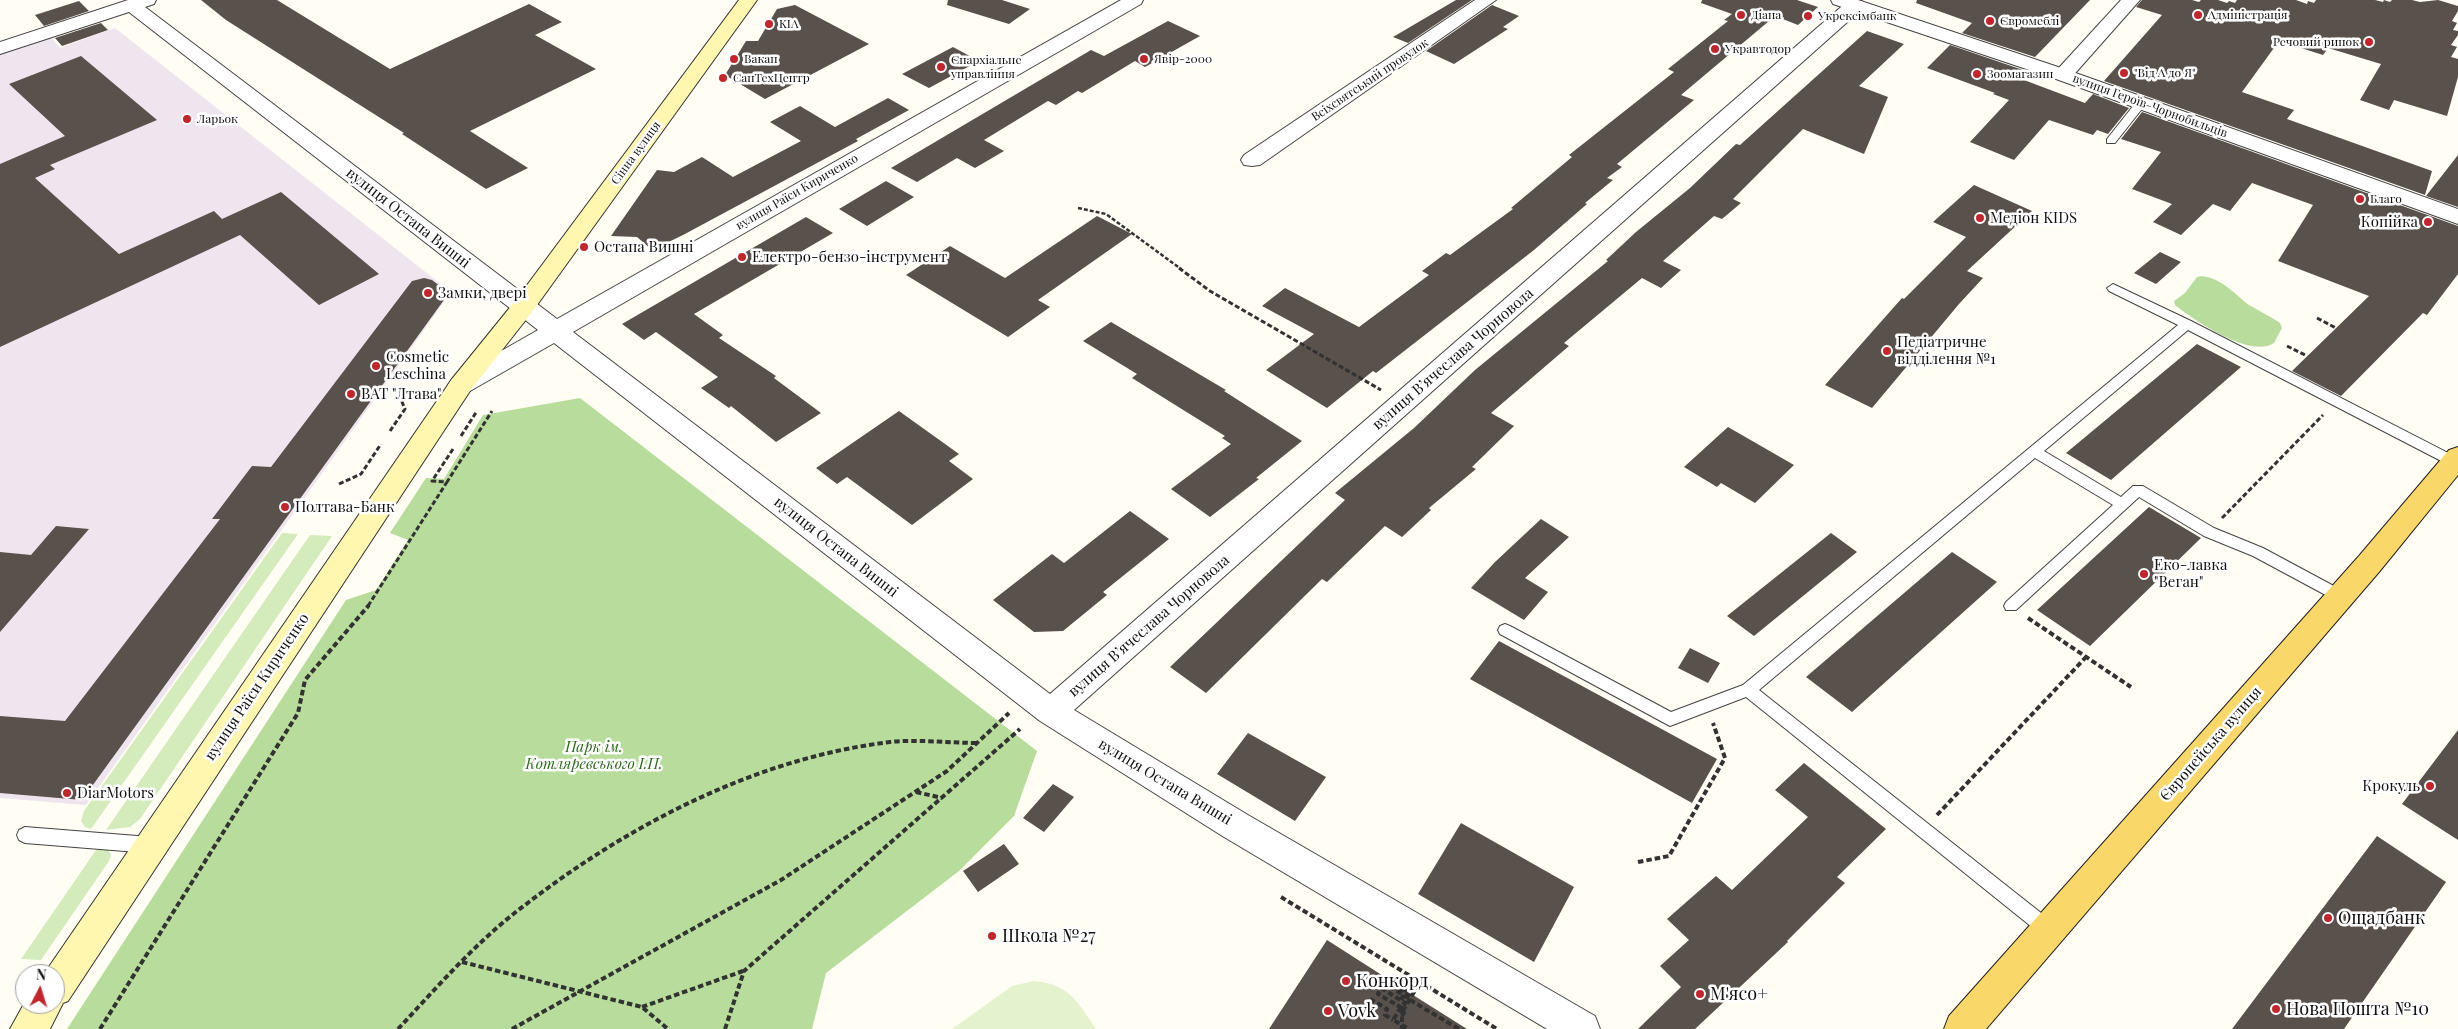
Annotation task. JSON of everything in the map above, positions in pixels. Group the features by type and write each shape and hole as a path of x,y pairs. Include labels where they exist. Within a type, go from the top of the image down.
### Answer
{"main road":[{"name":"Сінна вулиця","path":"524,306 748,0"},
{"name":"вулиця Раїси Кириченко","path":"65,974 461,385 524,306"},
{"name":"Європейська вулиця","path":"1962,1029 2340,596 2456,460"},
{"path":"28,1029 38,1014"}],"street":[{"name":"вулиця Раїси Кириченко","path":"461,385 1134,0"},
{"name":"Всіхсвятський провулок","path":"1252,160 1487,0"},
{"path":"2063,75 2131,0"},
{"name":"вулиця Остапа Вишні","path":"134,2 555,331 1040,704 1236,826 1582,1029"},
{"path":"0,48 134,2"},
{"name":"вулиця Героїв-Чорнобильців","path":"1848,3 2063,75 2458,217"},
{"name":"вулиця Вʼячеслава Чорновола","path":"1040,704 1848,3"}],"lane":[{"path":"2111,141 2141,103"},
{"path":"2113,288 2187,324 2336,402 2456,460"},
{"path":"1505,630 1670,719 1703,705 1748,690 2187,324"},
{"path":"2034,451 2122,504"},
{"path":"2011,606 2138,490 2208,532 2258,552 2340,596"},
{"path":"1748,690 2049,930"},
{"path":"25,835 150,845"}],"path":[{"path":"1078,208 1106,214 1210,291 1382,390"},
{"path":"2317,318 2336,328"},
{"path":"2287,346 2307,356"},
{"path":"390,432 405,410 400,397"},
{"path":"2208,532 2336,402"},
{"path":"460,436 477,411"},
{"path":"100,1029 298,714 305,680 376,597 492,411"},
{"path":"338,484 361,474 381,444"},
{"path":"447,482 432,481 453,449"},
{"path":"2011,606 2131,687"},
{"path":"1923,830 2086,657"},
{"path":"512,1029 781,880 947,771 977,744 1040,704"},
{"path":"1638,862 1669,856 1725,758 1717,731 1703,705"},
{"path":"642,1007 744,971 1020,729"},
{"path":"398,1029 462,962 524,906 613,844 705,795 791,762 891,742 977,744"},
{"path":"915,792 942,798"},
{"path":"1281,898 1497,1029"},
{"path":"462,962 578,993 642,1007 668,1029"},
{"path":"725,1029 744,971"},
{"path":"1376,975 1413,998 1402,1016"},
{"path":"1394,1020 1413,978"},
{"path":"1382,982 1407,997 1400,1007"},
{"path":"1420,982 1404,1009 1378,994 1381,988 1403,1001 1408,1005 1411,999 1459,1029"},
{"path":"1370,998 1387,1009 1384,1014 1409,1029"},
{"path":"1400,1007 1402,1029"}],"shaded area":[{"path":"115,28 451,292 86,805 0,798 0,53 50,36 60,48"}],"green space":[{"path":"2202,276 2222,283 2249,305 2280,323 2282,328 2274,343 2264,347 2237,342 2208,328 2175,305 2174,301 2185,293 2197,277"},
{"name":"Парк ім. Котляревського І.П.","path":"580,398 1037,751 1014,816 959,871 826,973 812,1029 67,1029 346,600 376,590 408,540 390,533 426,478 444,479 483,415"},
{"path":"282,533 298,534 91,829 85,827 81,821 84,811"},
{"path":"310,535 332,536 140,819 130,827 106,830"},
{"path":"96,850 108,850 111,855 109,861 41,960 21,959"},
{"path":"1034,981 1056,986 1064,990 1078,1003 1096,1029 952,1029 1012,986"}],"building":[{"path":"201,0 277,0 390,69 529,4 562,22 535,35 596,69 470,131 528,168 486,189 402,134 404,133 226,20"},
{"path":"948,0 1002,0 1030,9 1009,24 947,5"},
{"path":"1456,0 1472,0 1408,43 1393,37"},
{"path":"1702,0 1797,0 1818,7 1798,25 1775,16 1681,95 1694,100 1617,164 1622,167 1607,178 1613,180 1585,203 1587,204 1534,250 1376,373 1373,371 1327,408 1266,370 1314,334 1262,306 1285,288 1359,327 1429,275 1422,271 1446,253 1450,255 1513,209 1511,208 1572,157 1569,155 1674,72 1668,69 1728,21 1724,20 1732,14 1701,3"},
{"path":"1917,0 2090,0 2035,57 1962,33 1972,23 1916,3"},
{"path":"2142,0 2192,0 2199,2 2201,0 2218,0 2235,3 2237,0 2296,0 2307,4 2308,1 2314,3 2316,0 2375,0 2383,2 2384,0 2390,2 2392,0 2412,0 2420,2 2438,0 2458,6 2458,11 2452,21 2457,23 2453,30 2458,31 2458,35 2451,45 2457,47 2451,57 2458,59 2458,77 2447,116 2394,100 2389,110 2360,100 2381,64 2328,48 2323,55 2279,41 2242,92 2294,110 2287,119 2432,171 2425,195 2104,81 2162,15 2136,7"},
{"path":"79,1 89,11 44,26 35,15"},
{"path":"795,5 869,44 765,99 725,75 746,41 758,41 777,9"},
{"path":"1492,5 1519,16 1503,27 1508,29 1454,64 1426,51"},
{"path":"1168,21 1200,36 1145,67 1135,61 1082,93 1078,91 1056,105 1048,101 984,140 1004,151 975,168 957,158 917,182 891,168 1091,50 1104,56"},
{"path":"101,23 108,30 62,46 55,38"},
{"path":"1867,31 1904,44 1859,86 1888,97 1864,154 1803,129 1733,199 1741,203 1722,219 1714,216 1663,261 1681,270 1661,288 1642,278 1564,343 1569,346 1491,413 1514,426 1472,467 1476,469 1429,508 1431,510 1402,537 1385,526 1327,582 1322,579 1206,693 1170,667 1345,500 1335,493 1414,428 1475,370 1608,261 1606,260 1636,232 1690,188 1736,144 1740,145"},
{"path":"1950,45 2023,70 2016,77 2085,103 2093,94 2129,108 2108,134 2097,130 2093,135 2049,120 2014,160 1970,142 2009,100 1927,68"},
{"name":"Єпархіальне управління","path":"953,47 979,61 929,88 902,74"},
{"path":"81,56 157,120 50,165 55,169 35,178 119,254 214,211 222,219 281,192 379,274 319,305 240,235 0,347 0,164 65,136 9,84"},
{"path":"888,98 909,110 856,139 858,141 683,235 652,250 637,237 611,236 657,170 674,172 702,157 733,177 801,141 770,122 800,106 835,127"},
{"path":"2142,112 2458,226 2458,274 2427,315 2423,313 2341,396 2292,371 2369,296 2278,261 2313,205 2252,183 2230,211 2213,204 2181,235 2153,222 2172,204 2132,189 2161,152 2121,139"},
{"path":"2458,155 2458,207 2426,196"},
{"path":"886,181 914,197 867,226 839,209"},
{"path":"1974,185 2032,211 1967,271 1983,278 1872,408 1825,385 1902,298 1904,299 1966,237 1933,222"},
{"path":"1097,216 1132,234 1038,300 1050,307 1008,337 906,275 950,246 1005,278"},
{"path":"806,217 833,233 694,314 723,335 719,338 776,376 774,378 821,413 776,442 731,406 729,408 701,388 718,377 656,332 644,340 622,324"},
{"path":"2160,252 2181,262 2156,284 2134,273"},
{"path":"424,278 432,280 449,293 82,800 0,793 0,716 65,721 220,519 212,519 252,466 271,467 412,281"},
{"path":"1111,322 1226,390 1224,391 1302,441 1256,478 1259,479 1210,517 1171,489 1231,444 1222,438 1225,436 1132,378 1137,374 1083,341"},
{"path":"2197,344 2241,367 2111,480 2066,453"},
{"path":"899,411 959,454 949,461 973,479 912,525 847,477 837,484 816,468"},
{"path":"1728,427 1794,465 1755,503 1721,483 1717,487 1684,467"},
{"path":"2149,507 2201,538 2090,646 2037,610"},
{"path":"1130,511 1169,539 1103,592 1107,595 1063,631 1034,632 993,600 1052,554 1064,563"},
{"path":"1541,519 1569,537 1525,578 1548,592 1524,620 1471,588 1495,562"},
{"path":"56,526 89,529 0,632 0,552 31,555"},
{"path":"1831,533 1857,552 1754,636 1727,616"},
{"path":"1952,552 1997,582 1852,712 1806,677"},
{"path":"1499,641 1717,759 1692,803 1470,679"},
{"path":"1690,648 1720,663 1708,683 1678,668"},
{"path":"2458,730 2458,840 2402,804"},
{"path":"1248,733 1326,777 1295,821 1217,774"},
{"path":"1804,763 1886,829 1837,877 1845,883 1788,942 1695,1029 1638,1029 1681,987 1660,966 1689,940 1667,919 1716,876 1732,890 1808,817 1775,790"},
{"path":"1053,784 1074,797 1044,832 1023,818"},
{"path":"1461,823 1574,887 1534,962 1418,894"},
{"path":"2377,836 2446,882 2344,1029 2232,1029"},
{"path":"1004,844 1019,864 978,892 963,871"},
{"name":"Конкорд","path":"1327,940 1413,995 1467,1029 1269,1029"}],"place":[{"name":"Діана","path":"1741,15"},
{"name":"Адміністрація","path":"2198,15"},
{"name":"Укрексімбанк","path":"1808,16"},
{"name":"Євромеблі","path":"1990,21"},
{"name":"KIA","path":"769,24"},
{"name":"Речовий ринок","path":"2369,42"},
{"name":"Укравтодор","path":"1715,49"},
{"name":"Вакан","path":"734,59"},
{"name":"Явір-2000","path":"1144,59"},
{"name":"Єпархіальне управління","path":"941,67"},
{"name":"\"Від А до Я\"","path":"2124,73"},
{"name":"Зоомагазин","path":"1977,74"},
{"name":"СанТехЦентр","path":"723,78"},
{"name":"Ларьок","path":"187,119"},
{"name":"Благо","path":"2360,199"},
{"name":"Медіон KIDS","path":"1980,218"},
{"name":"Копійка","path":"2428,222"},
{"name":"Остапа Вишні","path":"584,247"},
{"name":"Електро-бензо-інструмент","path":"742,257"},
{"name":"Замки, двері","path":"428,293"},
{"name":"Педіатричне відділення №1","path":"1887,351"},
{"name":"Cosmetic Leschina","path":"376,366"},
{"name":"ВАТ \"Лтава\"","path":"351,394"},
{"name":"Полтава-Банк","path":"285,507"},
{"name":"Еко-лавка \"Веган\"","path":"2144,574"},
{"name":"Крокуль","path":"2430,786"},
{"name":"DiarMotors","path":"67,793"},
{"name":"Ощадбанк","path":"2328,918"},
{"name":"Школа №27","path":"992,936"},
{"name":"Конкорд","path":"1346,981"},
{"name":"М'ясо+","path":"1700,994"},
{"name":"Нова Пошта №10","path":"2276,1009"},
{"name":"Vovk","path":"1328,1011"}]}
